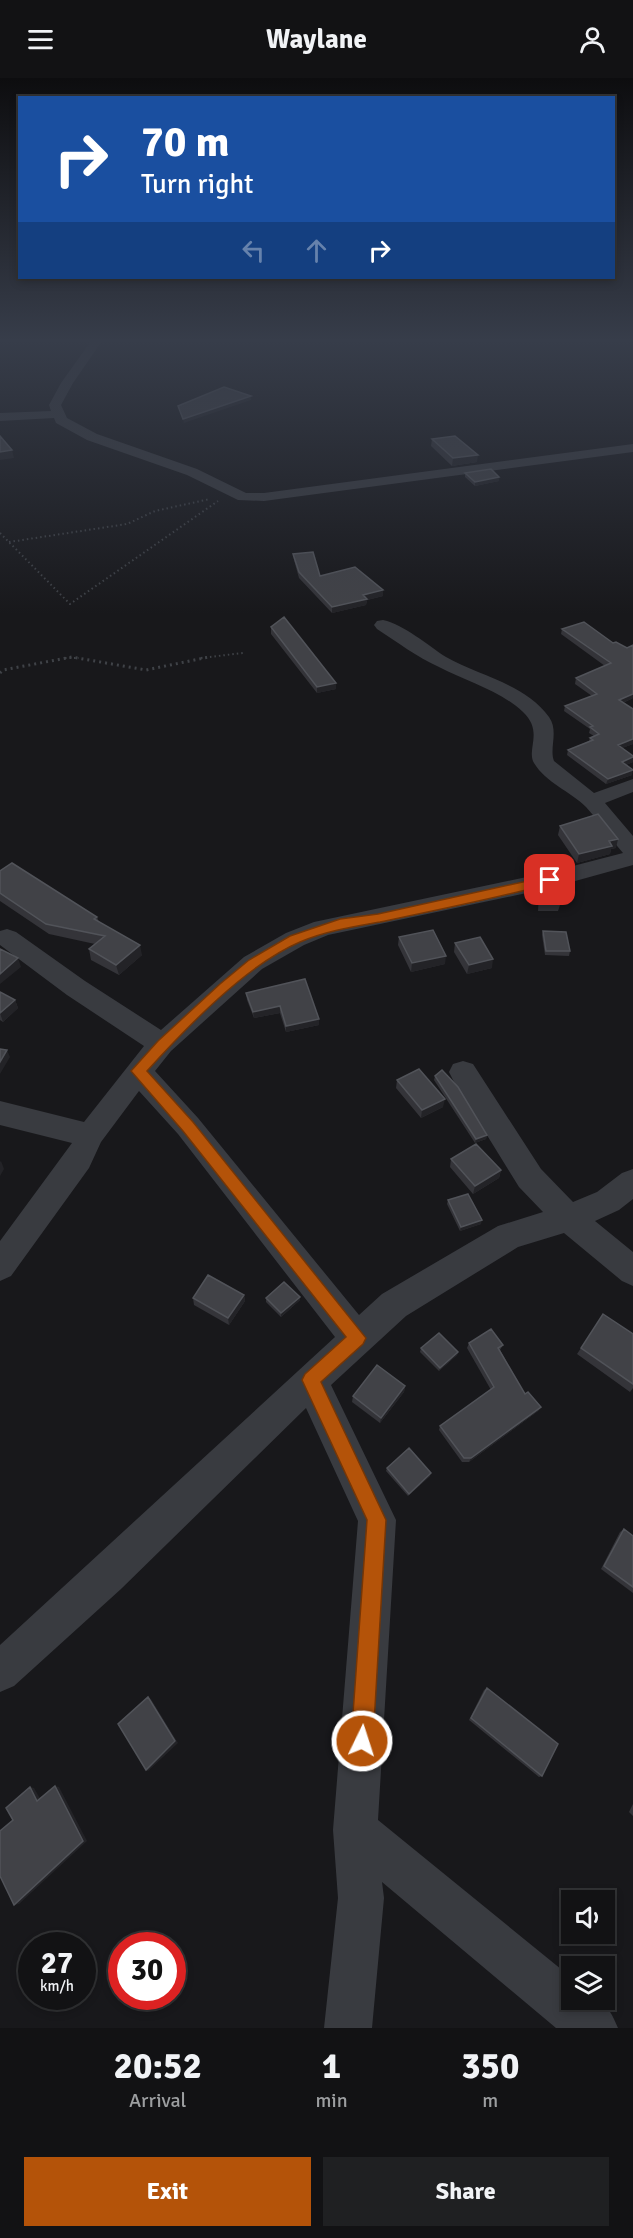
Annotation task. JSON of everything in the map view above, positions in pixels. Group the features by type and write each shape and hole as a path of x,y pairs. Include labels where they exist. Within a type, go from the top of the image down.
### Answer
{"street":[{"path":"82,432 192,472 231,492 253,498 633,448"},
{"path":"383,625 442,662 508,693 529,707 540,720 545,740 542,757 544,762 550,770 592,801 633,851"},
{"path":"592,801 633,785"},
{"path":"0,1266 79,1159 90,1135 138,1071 162,1044 253,963 306,934 340,924 378,918 529,885 633,858"},
{"path":"7,938 76,988 162,1044"},
{"path":"138,1071 188,1126 357,1338"},
{"path":"463,1072 530,1178 569,1218 633,1271"},
{"path":"0,1113 90,1135"},
{"path":"0,1672 107,1575 311,1380 394,1305 509,1236 569,1218 608,1201 633,1182"},
{"path":"311,1380 376,1520 355,1830 361,1898 348,2028"},
{"path":"355,1830 594,2028"}],"path":[{"path":"9,542 127,524 155,512 231,492"},
{"path":"0,533 70,604 231,492"},
{"path":"0,674 3,670 72,657 146,670 212,656 243,653"}],"building":[{"path":"0,436 12,450 0,452"},
{"path":"455,436 478,455 453,458 432,439"},
{"path":"491,469 499,477 475,482 465,473"},
{"path":"313,552 320,576 355,567 383,590 363,595 367,599 332,607 299,572 293,554"},
{"path":"284,617 336,683 317,687 271,627"},
{"path":"584,622 613,643 616,642 627,648 633,645 633,694 619,700 633,709 633,739 618,745 633,756 622,762 633,770 608,779 568,750 593,740 590,738 599,734 590,727 593,726 565,706 597,694 576,678 611,663 562,629"},
{"path":"598,814 618,839 609,841 612,846 579,854 560,826"},
{"path":"12,863 97,917 94,919 140,945 116,965 89,949 105,936 46,924 0,893 0,871"},
{"path":"541,884 561,884 561,902 540,902"},
{"path":"433,930 446,956 412,963 399,937"},
{"path":"543,931 566,932 570,951 546,951"},
{"path":"480,937 493,959 469,965 455,943"},
{"path":"0,949 18,958 0,974"},
{"path":"305,979 319,1019 286,1026 280,1006 253,1012 246,993"},
{"path":"0,992 15,1000 0,1013"},
{"path":"0,1049 7,1050 0,1062"},
{"path":"419,1069 445,1099 422,1110 397,1080"},
{"path":"442,1070 458,1087 487,1135 476,1139 435,1076"},
{"path":"476,1144 501,1170 475,1186 451,1159"},
{"path":"468,1194 482,1220 461,1227 448,1200"},
{"path":"208,1275 244,1295 228,1318 193,1298"},
{"path":"284,1282 300,1297 281,1313 266,1298"},
{"path":"603,1314 633,1334 633,1384 581,1348"},
{"path":"491,1329 503,1345 498,1348 525,1394 528,1392 541,1407 471,1458 464,1458 440,1426 494,1387 469,1343"},
{"path":"439,1333 458,1352 440,1368 421,1348"},
{"path":"377,1365 405,1386 381,1418 353,1396"},
{"path":"409,1448 431,1473 409,1494 387,1468"},
{"path":"624,1529 633,1536 633,1587 604,1566"},
{"path":"487,1688 558,1744 542,1776 471,1718"},
{"path":"148,1697 175,1741 146,1770 118,1724"},
{"path":"55,1786 83,1841 14,1905 0,1876 0,1831 13,1820 6,1808 30,1787 37,1801"}],"route":[{"path":"362,1741 376,1520 311,1380 357,1338 188,1126 138,1071 162,1044 253,963 295,939 340,924 378,918 550,880"}]}
